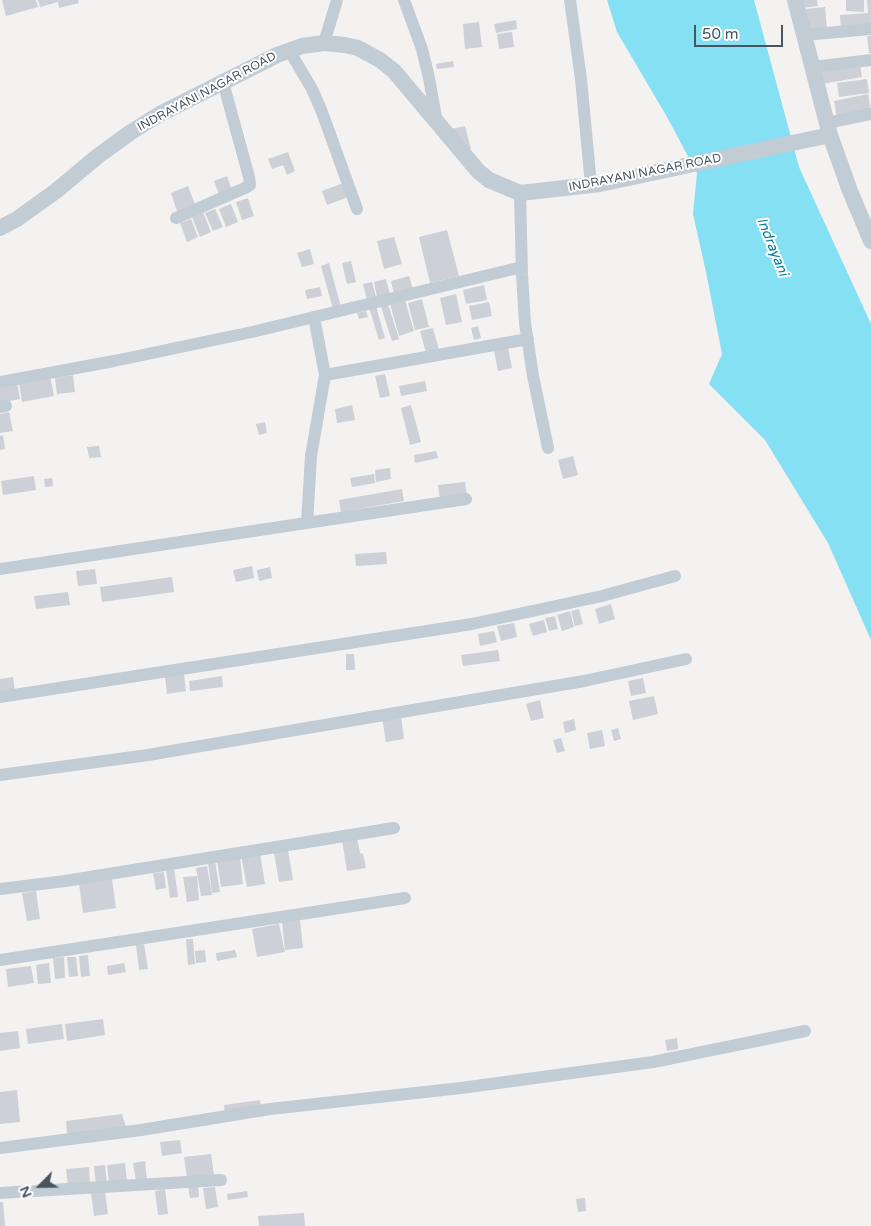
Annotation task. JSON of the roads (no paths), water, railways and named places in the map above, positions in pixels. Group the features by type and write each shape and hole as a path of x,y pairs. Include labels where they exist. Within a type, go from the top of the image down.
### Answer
{"street":[{"path":"324,43 337,0"},
{"path":"404,0 422,49 437,123"},
{"path":"570,0 595,184"},
{"path":"794,0 828,129 850,191 871,241"},
{"path":"804,35 871,29"},
{"name":"INDRAYANI NAGAR ROAD","path":"0,228 17,219 130,132 160,114 289,50 324,43 358,48 380,60 394,71 478,171 489,180 520,193 595,184 813,138 828,129"},
{"path":"289,50 312,89 322,112 357,209"},
{"path":"813,67 871,60"},
{"path":"176,218 250,185 223,82"},
{"path":"828,129 871,114"},
{"path":"520,193 522,267 528,339 533,376 548,448"},
{"path":"0,382 123,359 314,317 522,267"},
{"path":"307,523 311,456 325,375 314,317"},
{"path":"325,375 528,339"},
{"path":"0,569 466,499"},
{"path":"0,697 455,627 539,610 676,576"},
{"path":"0,775 148,755 584,681 686,659"},
{"path":"0,889 65,881 394,828"},
{"path":"0,960 405,898"},
{"path":"0,1148 141,1130 270,1109 461,1088 653,1062 805,1031"},
{"path":"0,1193 221,1180"}],"water":[{"name":"Indrayani","path":"607,0 754,0 799,167 871,324 871,640 828,543 765,440 709,384 722,354 693,214 697,173 667,117 617,32"}]}
